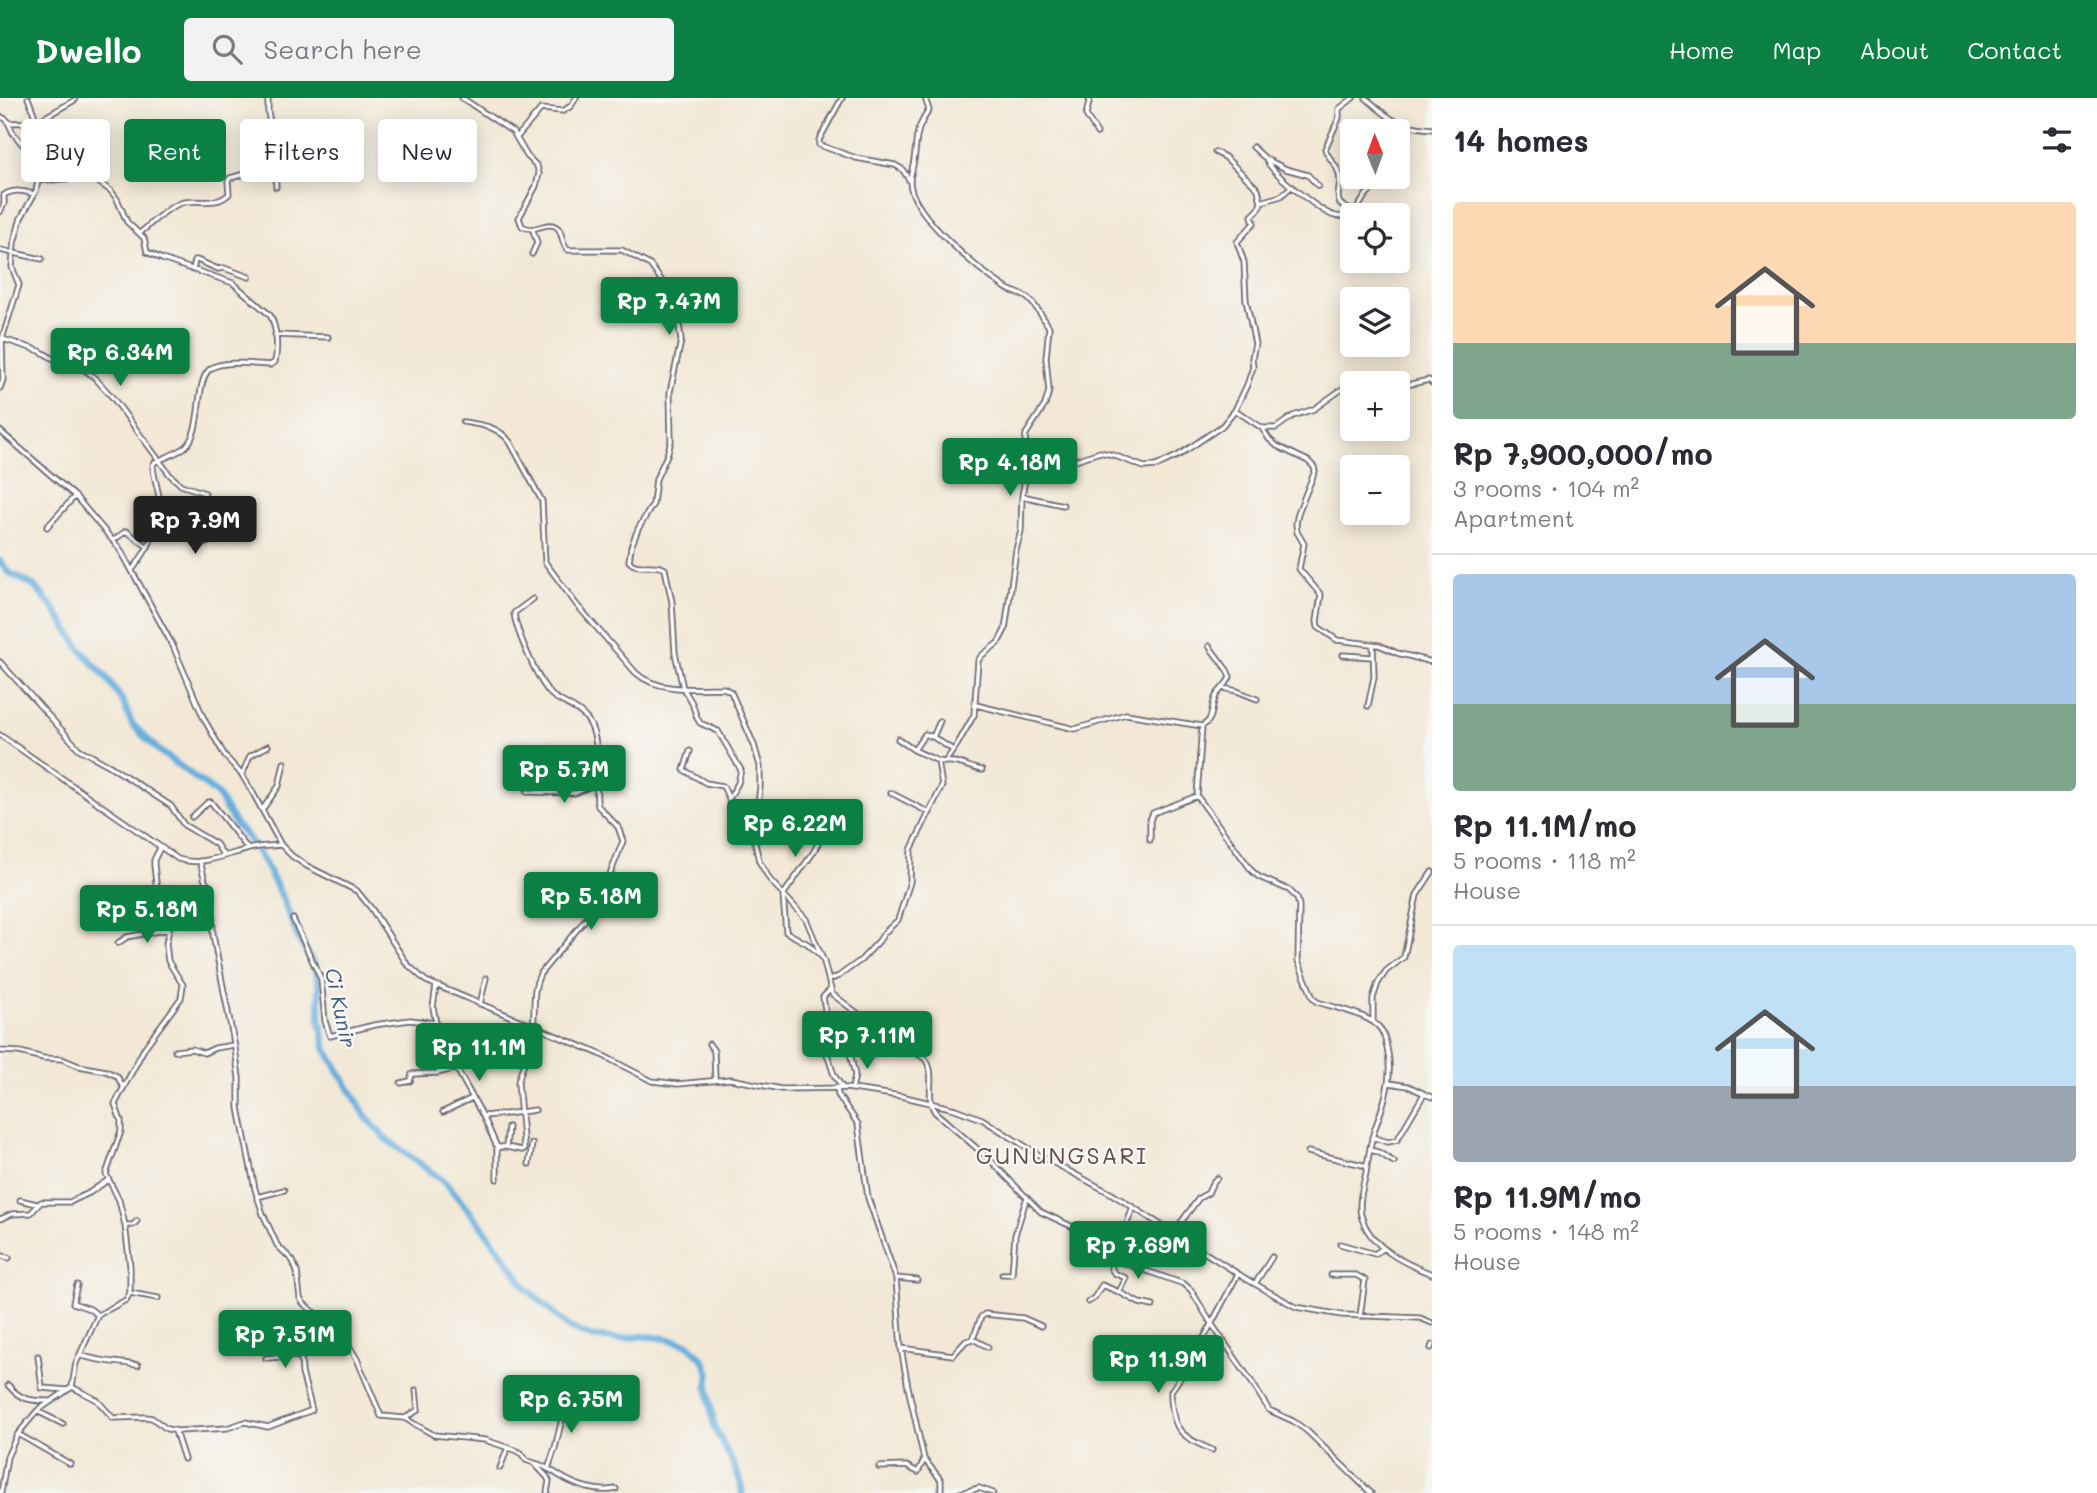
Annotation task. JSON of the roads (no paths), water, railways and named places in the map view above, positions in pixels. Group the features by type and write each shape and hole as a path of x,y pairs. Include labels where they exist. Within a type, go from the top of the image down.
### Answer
{"street":[{"path":"28,98 36,119"},
{"path":"268,98 269,119"},
{"path":"462,98 517,137 527,156 535,162 539,174 533,193 519,218 522,226 533,230 544,225 556,227 563,246 568,250 622,250 650,265 662,281 679,324 680,350 670,391 671,441 656,479 653,504 638,529 629,561 636,566 661,566 665,569 682,685 692,703 696,718 700,723 718,731 741,770 738,783 729,799"},
{"path":"517,137 541,109 564,111 576,98"},
{"path":"842,98 819,140 819,145 856,158 895,165 902,169 921,207 940,233 998,283 1027,298 1048,324 1049,330 1046,358 1049,391 1045,405 1026,434 1028,463 1022,496 1021,531 1005,629 998,643 978,661 974,715 945,762"},
{"path":"910,181 916,131 929,110 925,98"},
{"path":"1090,98 1086,115 1097,133"},
{"path":"1340,203 1338,199 1339,174 1325,149 1339,118 1339,109 1353,98"},
{"path":"1366,98 1391,119"},
{"path":"42,119 75,100"},
{"path":"0,116 5,118 21,142"},
{"path":"8,123 21,123"},
{"path":"1410,127 1432,129"},
{"path":"1253,147 1266,159 1286,169 1308,175 1318,186"},
{"path":"1028,463 1069,462 1100,452 1113,454 1144,467 1156,466 1200,442 1222,426 1235,410 1253,369 1255,344 1246,300 1244,262 1237,242 1254,223 1252,216 1259,209 1261,202 1258,189 1225,157 1215,152"},
{"path":"1266,159 1269,166 1311,202 1334,216 1340,216"},
{"path":"140,233 183,202 223,200 229,194 229,178 240,175"},
{"path":"0,388 3,380 2,339 19,285 12,267 17,229 38,182"},
{"path":"98,182 117,199 127,222 144,238 147,252 238,286 274,322 275,362 221,365 210,369 205,378 191,440 180,450 155,462 152,468 159,499 158,516 148,547 132,570"},
{"path":"276,182 276,187"},
{"path":"1261,202 1281,196 1292,186"},
{"path":"1361,203 1373,189"},
{"path":"0,212 4,195 16,191 34,194"},
{"path":"532,254 537,243 533,230"},
{"path":"0,250 42,259"},
{"path":"192,270 197,260 218,270 224,268 249,277"},
{"path":"275,335 328,337"},
{"path":"2,339 84,369 113,398 181,485 205,493"},
{"path":"1410,384 1429,380 1432,383"},
{"path":"1262,428 1276,428 1293,416 1314,409 1340,391"},
{"path":"1235,410 1262,428 1277,446 1308,461 1314,467 1298,513 1296,527 1304,546 1299,569 1321,595 1318,627 1337,639 1386,647 1432,663"},
{"path":"463,422 493,428 510,442 542,501 545,562 576,604 641,677 665,685 724,688 730,692 754,745 760,766 754,839 759,861 770,880 806,919 835,998 929,1063 935,1112 988,1158 1041,1212 1071,1226 1133,1267 1184,1284 1191,1290 1269,1410 1307,1431 1371,1493"},
{"path":"0,431 75,496 113,540 173,646 204,719 226,756 242,775 281,845 307,866 357,891 407,964 436,986 600,1054 652,1081 678,1084 731,1079 781,1089 839,1087 891,1094 956,1108 982,1119 1039,1155 1133,1207 1238,1274 1296,1307 1318,1312 1420,1318 1432,1323"},
{"path":"47,527 75,496"},
{"path":"1022,496 1063,505"},
{"path":"158,516 174,523 201,545 237,530"},
{"path":"113,540 126,531 148,547"},
{"path":"497,1147 522,1150 524,1144 517,1088 534,1027 533,994 536,982 590,914 623,845 622,833 598,806 594,737 590,724 581,712 548,691 517,627 515,611 533,599"},
{"path":"1368,706 1374,677 1373,644"},
{"path":"976,705 1075,729 1126,714 1202,726 1210,720 1215,699 1228,682 1229,674 1209,646"},
{"path":"1343,655 1373,657"},
{"path":"0,663 79,749 110,766 171,807 184,825 216,844 223,856"},
{"path":"1223,688 1257,699"},
{"path":"933,737 940,721"},
{"path":"1202,726 1197,796 1255,875 1289,890 1297,898 1298,961 1315,1000 1373,1022 1383,1032 1390,1069 1389,1083 1372,1137 1360,1213 1364,1225 1383,1248 1432,1275"},
{"path":"914,750 924,734 953,750"},
{"path":"0,735 160,848 185,862 200,861 261,846 281,845"},
{"path":"898,739 914,750 939,761 956,761 982,770"},
{"path":"242,775 250,756 268,746"},
{"path":"690,751 685,771 706,783 723,786 733,817 754,839"},
{"path":"829,980 862,960 898,920 910,882 911,850 942,786 939,761"},
{"path":"262,810 279,786 284,763"},
{"path":"527,792 575,793 596,785"},
{"path":"891,793 930,813"},
{"path":"1150,840 1150,820 1153,813 1197,796"},
{"path":"192,817 211,802 249,849"},
{"path":"822,957 810,946 786,932 783,895 809,860 824,832"},
{"path":"1,1489 9,1452 18,1434 37,1411 71,1389 80,1355 98,1315 126,1300 130,1293 125,1225 119,1200 106,1174 121,1126 115,1104 145,1046 181,998 183,985 168,961 166,944 169,914 158,900 155,876 154,860 160,848"},
{"path":"200,861 205,881 212,893 213,935 239,1078 239,1108 257,1197 273,1238 293,1261 299,1280 300,1298 345,1339 352,1349 381,1416 404,1418 434,1435 485,1440 508,1447 521,1453 526,1460 564,1479 588,1488 613,1491"},
{"path":"1373,1022 1373,998 1378,983 1386,971 1404,957 1417,895 1432,872"},
{"path":"293,919 320,974 324,1021 330,1035 410,1020 436,1023"},
{"path":"118,943 127,937 169,929"},
{"path":"480,1004 486,978"},
{"path":"436,986 433,1007 436,1023 449,1055 497,1147 497,1178"},
{"path":"831,989 823,997 827,1016 824,1045 839,1087 838,1095 858,1124 868,1198 896,1278 901,1348 924,1459 941,1480 941,1493"},
{"path":"709,1044 714,1051 715,1080"},
{"path":"175,1051 192,1049 204,1053 214,1048 234,1045"},
{"path":"0,1051 62,1059 79,1066 106,1071 117,1076 123,1087"},
{"path":"850,1053 855,1075 852,1089"},
{"path":"401,1083 410,1081 412,1074 437,1073 458,1068"},
{"path":"1389,1083 1415,1088 1432,1097"},
{"path":"1372,1137 1388,1142 1396,1140 1424,1094"},
{"path":"443,1112 472,1098"},
{"path":"483,1116 536,1110"},
{"path":"506,1147 508,1127"},
{"path":"524,1144 540,1145"},
{"path":"529,1164 532,1144"},
{"path":"1370,1150 1394,1162"},
{"path":"1308,1152 1367,1166"},
{"path":"1173,1233 1199,1198 1208,1193 1217,1178"},
{"path":"0,1219 12,1214 31,1213 42,1201 70,1202 108,1180"},
{"path":"257,1197 284,1190"},
{"path":"1002,1274 1012,1274 1016,1235 1027,1197"},
{"path":"20,1200 37,1204"},
{"path":"1119,1292 1125,1278 1112,1270 1133,1207"},
{"path":"125,1225 133,1225 137,1221"},
{"path":"1340,1244 1375,1254 1383,1248"},
{"path":"0,1255 9,1258"},
{"path":"1255,1284 1272,1258"},
{"path":"1212,1450 1190,1441 1184,1435 1174,1420 1171,1393 1173,1385 1192,1361 1238,1274"},
{"path":"1331,1275 1356,1275 1365,1280 1360,1314"},
{"path":"896,1278 917,1280"},
{"path":"77,1285 73,1303 98,1315"},
{"path":"1088,1302 1102,1285 1139,1303 1153,1306"},
{"path":"130,1293 158,1298"},
{"path":"973,1339 982,1315 985,1314 1023,1318 1041,1326"},
{"path":"38,1356 42,1388 71,1389 97,1400 113,1418 152,1418 174,1431 227,1428 245,1422 268,1427 311,1411 297,1341 298,1336 321,1319"},
{"path":"901,1348 953,1355 966,1341 973,1339 988,1347"},
{"path":"254,1347 297,1341"},
{"path":"80,1355 101,1362 108,1360 138,1365"},
{"path":"266,1358 301,1356"},
{"path":"8,1385 13,1392 25,1399 52,1401"},
{"path":"404,1418 418,1410 416,1390"},
{"path":"548,1469 562,1415 580,1393"},
{"path":"37,1411 63,1424"},
{"path":"174,1431 184,1459"},
{"path":"18,1434 70,1464"},
{"path":"500,1468 508,1447"},
{"path":"879,1467 906,1466 918,1472 924,1459"},
{"path":"534,1463 549,1481 547,1493"},
{"path":"960,1493 979,1488 993,1493"}],"waterway":[{"name":"Ci Kunir","path":"0,561 8,572 34,586 54,609 82,651 106,677 123,702 132,724 158,750 217,794 235,824 263,860 283,899 299,940 314,965 319,984 320,1021 326,1049 367,1118 385,1138 446,1183 481,1225 526,1288 570,1328 592,1337 621,1339 642,1336 688,1344 704,1360 709,1372 708,1389 714,1427 741,1483 742,1493"}],"district":[{"name":"GUNUNGSARI","path":"1062,1156"}]}
